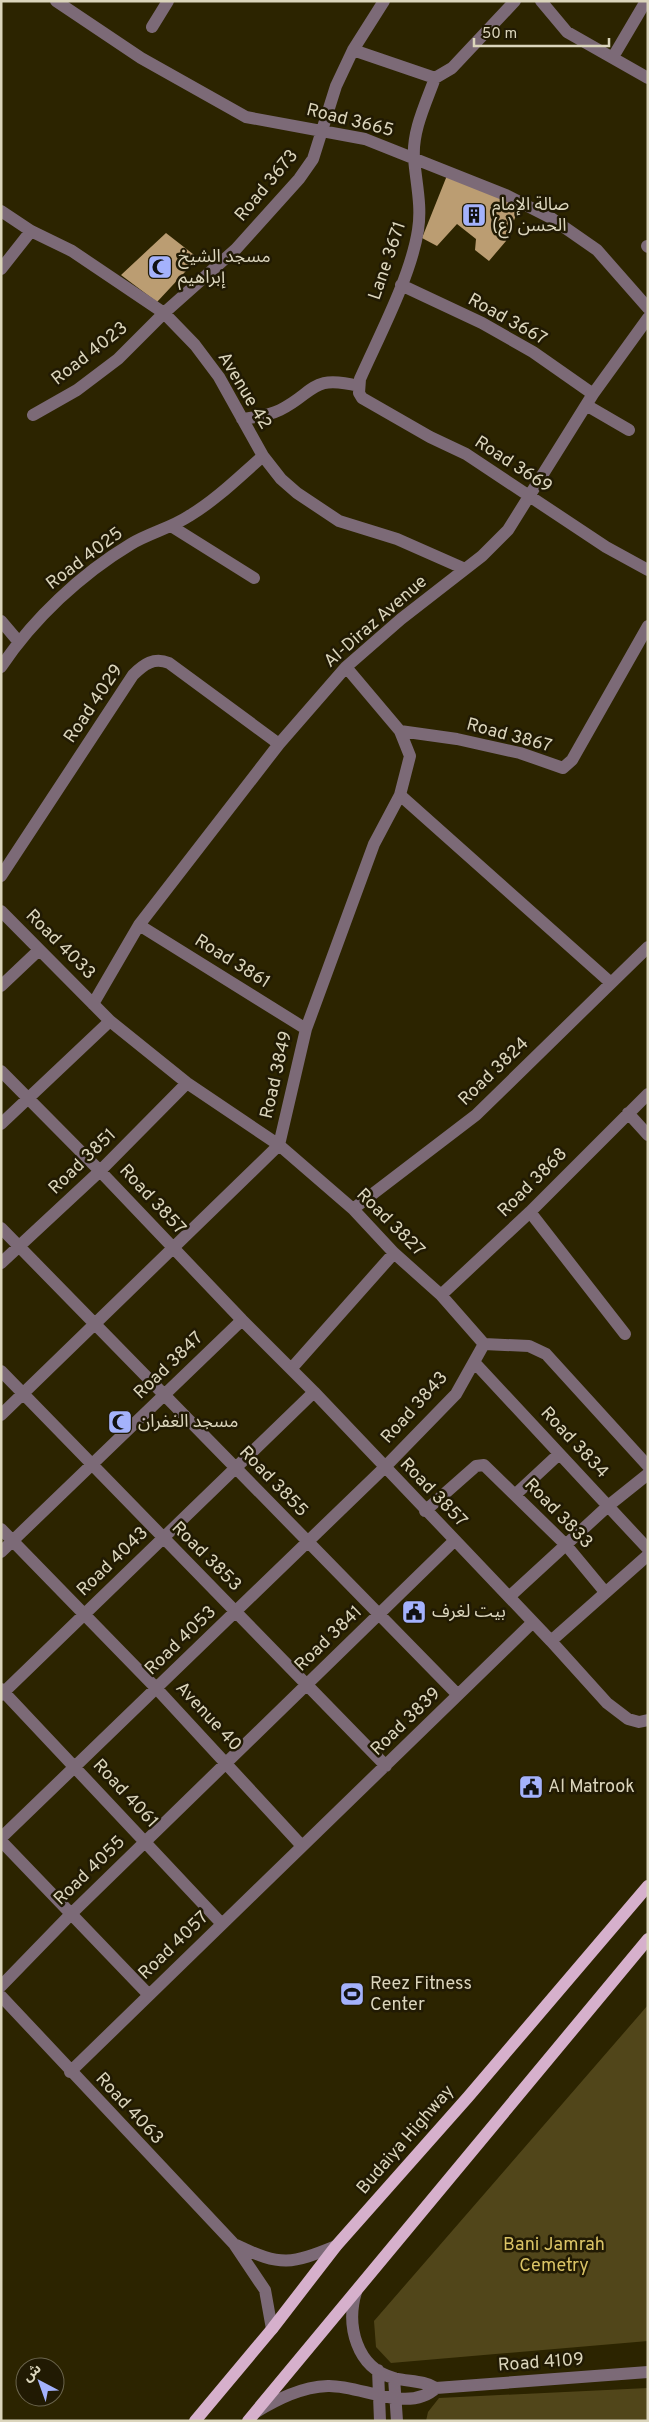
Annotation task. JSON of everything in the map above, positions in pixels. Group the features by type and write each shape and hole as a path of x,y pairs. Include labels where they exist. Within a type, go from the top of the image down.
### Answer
{"main road":[{"name":"Budaiya Highway","path":"195,2421 272,2329 336,2246 468,2097 648,1886"},
{"path":"252,2417 648,1939"}],"street":[{"name":"Road 3665","path":"56,1 141,58 246,117 365,139 508,196 568,228 611,264 648,308"},
{"path":"152,26 168,1"},
{"name":"Road 3673","path":"164,313 236,249 299,180 313,159 324,130 333,94 354,50 384,1"},
{"path":"354,50 435,78 452,68 515,1"},
{"path":"540,1 548,13 567,32 648,78"},
{"path":"548,13 556,1"},
{"path":"614,57 646,1"},
{"name":"Lane 3671","path":"359,389 412,254 421,216 414,158 416,132 435,78"},
{"name":"Avenue 42","path":"1,212 31,231 72,251 164,313 195,345 219,377 263,456 281,479 297,493 339,521 397,539 465,569"},
{"path":"1,269 31,231"},
{"name":"Road 3667","path":"400,285 482,324 533,352 593,394"},
{"name":"Road 4023","path":"32,415 77,390 98,375 118,359 164,313"},
{"name":"Al-Diraz Avenue","path":"93,1004 140,925 279,744 346,667 401,619 465,569 508,530 593,394 648,318"},
{"path":"242,419 279,410 311,387 320,383 341,382 359,389"},
{"name":"Road 3669","path":"359,389 362,398 466,454 606,547 648,570"},
{"path":"586,405 629,430"},
{"name":"Road 4025","path":"1,667 18,641 86,576 131,544 190,516 263,456"},
{"path":"170,526 254,578"},
{"path":"1,621 18,641"},
{"name":"Road 3867","path":"400,731 457,739 502,749 563,768 572,760 648,626"},
{"name":"Road 4029","path":"1,876 133,675 150,661 160,659 169,663 279,744"},
{"name":"Road 3849","path":"1,1415 279,1145 306,1029 374,844 400,795 410,756 400,731 346,667"},
{"path":"400,795 611,982"},
{"name":"Road 4033","path":"1,912 93,1004"},
{"name":"Road 3861","path":"140,925 306,1029"},
{"name":"Road 3824","path":"353,1209 476,1115 648,947"},
{"path":"1,986 39,950"},
{"name":"Road 3827","path":"93,1004 110,1021 187,1083 279,1145 353,1209 394,1253 441,1295 484,1344"},
{"path":"1,1124 110,1021"},
{"name":"Road 3857","path":"1,1071 100,1171 242,1320 291,1368 425,1511 552,1641 611,1707 628,1719 643,1721"},
{"name":"Road 3851","path":"1,1263 100,1171 187,1083"},
{"name":"Road 3868","path":"441,1295 530,1212 648,1094"},
{"path":"628,1113 648,1135"},
{"path":"530,1212 625,1334"},
{"name":"Road 3855","path":"1,1228 458,1695"},
{"path":"291,1368 394,1253"},
{"name":"Road 3847","path":"1,1552 242,1320"},
{"path":"484,1344 529,1346 546,1354 648,1466"},
{"name":"Road 3843","path":"384,1468 456,1394 484,1344"},
{"name":"Road 3834","path":"474,1362 648,1549"},
{"name":"Road 3853","path":"1,1371 386,1766"},
{"name":"Road 4043","path":"2,1692 314,1392"},
{"path":"516,1494 559,1454"},
{"name":"Road 3833","path":"425,1511 481,1464 516,1494 566,1545 605,1592"},
{"name":"Road 4053","path":"1,1840 75,1766 237,1612 384,1468"},
{"path":"509,1597 608,1506 648,1474"},
{"name":"Avenue 40","path":"1,1529 157,1689 302,1846"},
{"name":"Road 3841","path":"227,1763 454,1541"},
{"path":"552,1641 648,1555"},
{"name":"Road 3839","path":"302,1846 533,1622"},
{"name":"Road 4061","path":"2,1692 75,1766 222,1924"},
{"name":"Road 4055","path":"1,1986 71,1914 227,1763"},
{"path":"1,1840 149,1995"},
{"name":"Road 4057","path":"70,2072 302,1846"},
{"name":"Road 4063","path":"1,1996 70,2072 234,2244 266,2290 272,2329"},
{"name":"Road 4063","path":"234,2244 262,2258 276,2262 304,2258 336,2246"},
{"name":"Road 4109","path":"356,2292 352,2306 353,2335 359,2349 378,2370 394,2378 422,2382 436,2388 648,2372"},
{"path":"378,2370 377,2395 380,2421"},
{"path":"394,2378 397,2421"},
{"name":"Road 4109","path":"252,2417 278,2399 302,2390 328,2386 353,2387 395,2399 420,2398 436,2388"}],"green space":[{"name":"Bani Jamrah Cemetry","path":"648,2005 648,2341 391,2363 376,2347 374,2321"},
{"path":"648,2388 648,2421 426,2421 428,2412 439,2398"}],"building":[{"name":"صالة الإمام الحسن (ع)","path":"448,173 520,205 506,241 489,261 475,250 476,239 457,224 437,246 422,238"},
{"name":"مسجد الشيخ إبراهيم","path":"166,233 198,258 157,302 121,275"}],"place":[{"name":"صالة الإمام الحسن (ع)","path":"474,215"},
{"name":"مسجد الشيخ إبراهيم","path":"160,267"},
{"name":"مسجد الغفران","path":"120,1422"},
{"name":"بيت لغرف","path":"414,1612"},
{"name":"Al Matrook","path":"531,1787"},
{"name":"Reez Fitness Center","path":"352,1994"}]}
